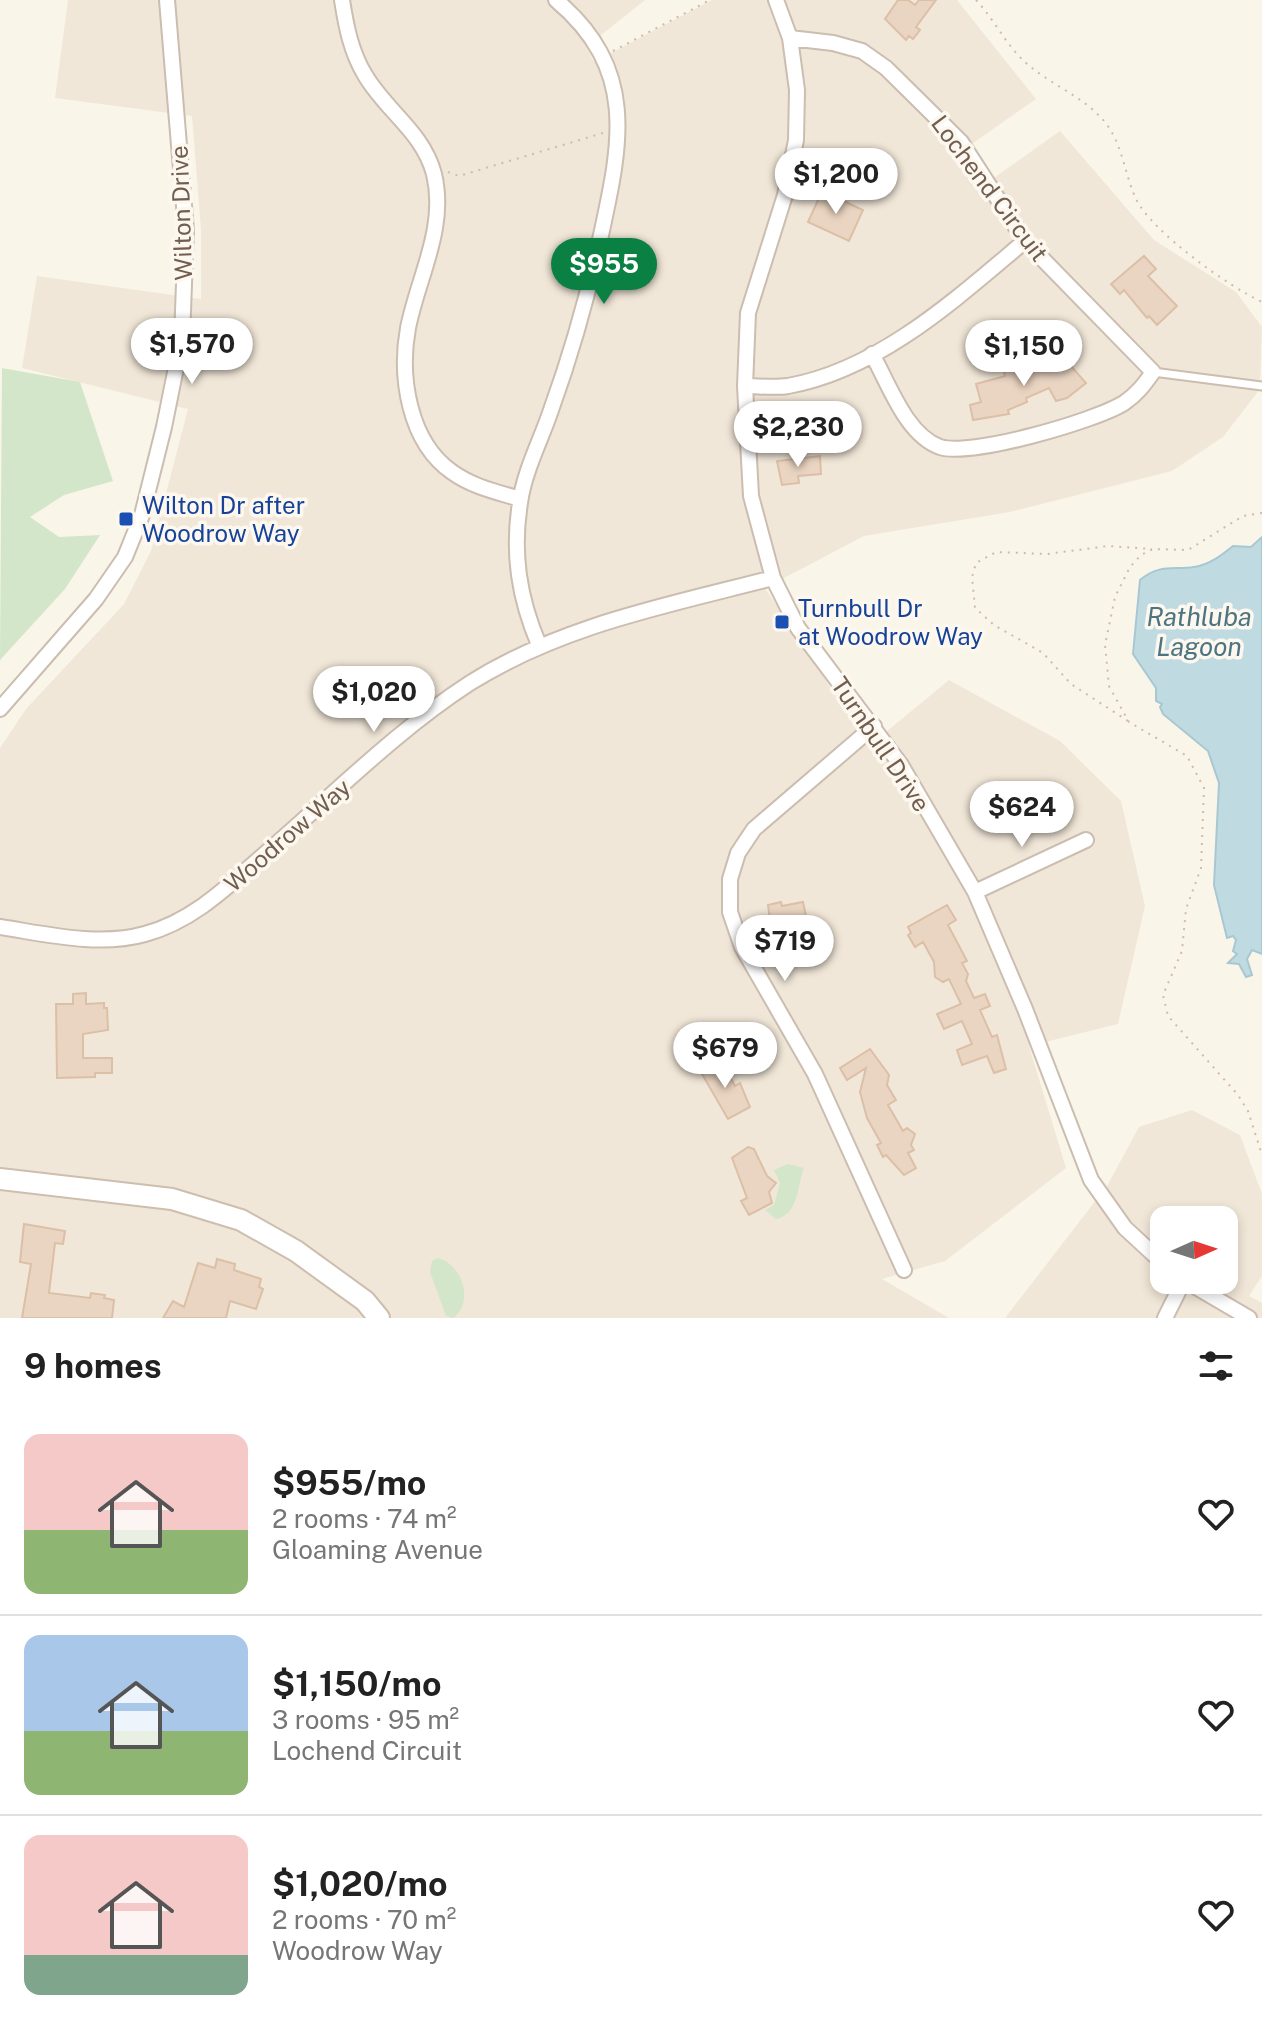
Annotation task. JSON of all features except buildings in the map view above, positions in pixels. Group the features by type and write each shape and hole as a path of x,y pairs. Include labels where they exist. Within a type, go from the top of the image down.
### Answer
{"main road":[{"path":"0,1179 172,1199 241,1220 296,1251 365,1301 379,1318"}],"street":[{"name":"Wilton Drive","path":"0,709 96,599 125,557 142,515 164,427 182,338 186,230 167,0"},
{"path":"342,0 348,37 365,76 418,137 438,193 437,227 408,330 405,376 412,414 429,449 451,472 481,488 520,499"},
{"path":"539,645 526,615 517,574 520,499 577,337 620,135 616,100 603,60 591,38 556,0"},
{"name":"Turnbull Drive","path":"776,0 790,38 797,90 796,140 785,195 748,313 745,386 751,496 773,578 798,628 874,726 975,892 1025,1009 1083,1166 1125,1228 1150,1251"},
{"name":"Lochend Circuit","path":"790,38 833,43 862,51 886,68 961,142 1025,241 1153,372"},
{"path":"745,386 787,386 838,371 872,354 956,299 1025,241"},
{"path":"872,354 916,432 939,447 964,450 1083,421 1122,404 1142,390 1153,372"},
{"name":"Woodrow Way","path":"0,927 81,939 144,935 200,911 413,725 470,683 539,645 608,620 773,578"},
{"path":"874,726 754,829 738,853 730,879 730,912 742,947 815,1074 904,1270"},
{"path":"975,892 1086,840"},
{"path":"1165,1318 1177,1294"},
{"path":"1208,1294 1249,1318"}],"lane":[{"path":"1153,372 1262,386"}],"path":[{"path":"603,60 615,49 628,46 710,0"},
{"path":"976,0 1024,61 1098,114 1110,129 1142,211 1197,260 1214,269 1238,291 1262,302"},
{"path":"434,175 448,172 459,176 601,132 620,135"},
{"path":"1262,513 1243,516 1188,550 1108,546 1047,554 996,552 976,563 972,577 975,608 994,625 1043,653 1071,684 1187,756 1204,788 1201,868 1186,909 1182,951 1163,995 1168,1016 1238,1095 1248,1111 1262,1155"},
{"path":"1129,722 1109,686 1105,671 1107,625 1120,584 1141,555 1153,549"}],"shaded area":[{"path":"68,0 645,0 586,47 594,62 712,0 957,0 1036,99 959,153 981,187 1060,131 1154,240 1236,292 1262,327 1260,389 1223,437 1172,471 1010,512 864,536 765,588 869,746 949,680 1060,741 1121,801 1145,906 1118,1024 1029,1046 1066,1168 945,1261 882,1279 949,1318 0,1318 0,748 26,709 124,604 151,551 188,409 22,368 37,276 201,299 201,230 192,116 55,98"},
{"path":"1192,1110 1240,1135 1262,1194 1262,1276 1249,1296 1262,1303 1262,1318 1005,1318 1107,1186 1139,1127"}],"green space":[{"path":"2,368 80,382 113,481 64,495 30,517 59,537 100,535 65,589 0,660"},
{"path":"788,1164 804,1168 793,1206 784,1216 776,1219 765,1210 774,1205 780,1183 774,1170"},
{"path":"438,1258 454,1268 463,1284 463,1303 453,1318 446,1316 430,1272 432,1261"}],"water":[{"name":"Rathluba Lagoon","path":"1262,537 1262,954 1252,950 1247,959 1252,975 1246,977 1239,964 1228,963 1237,954 1233,951 1236,940 1233,936 1227,938 1214,885 1219,783 1208,751 1163,714 1162,704 1156,701 1156,688 1133,654 1140,580 1160,570 1205,564 1233,546 1251,547"}],"place":[{"name":"Wilton Dr after Woodrow Way","path":"126,519"},
{"name":"Turnbull Dr at Woodrow Way","path":"782,622"}]}
